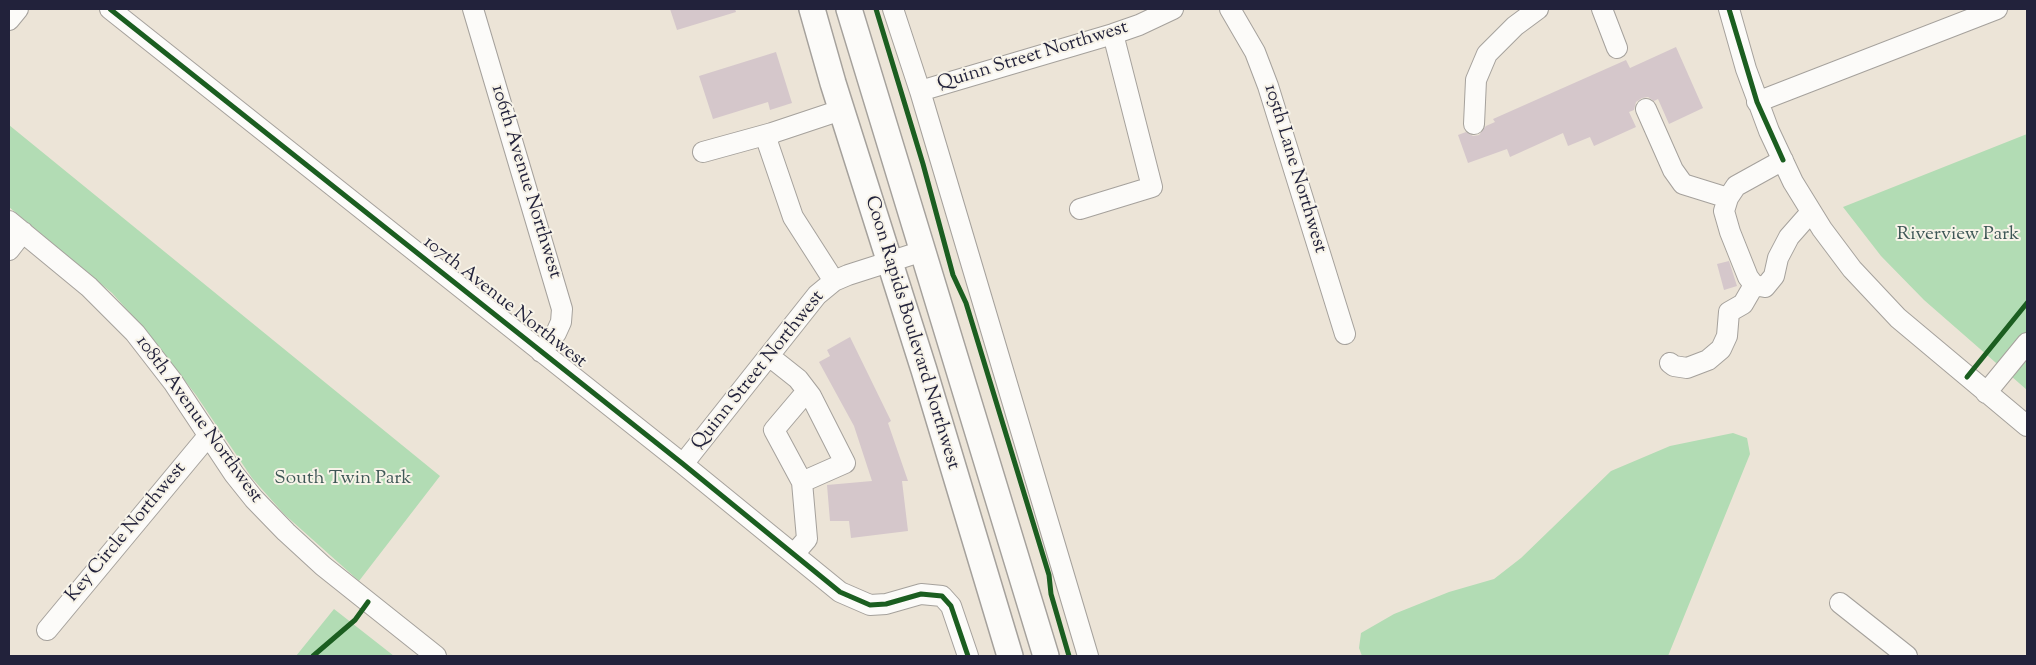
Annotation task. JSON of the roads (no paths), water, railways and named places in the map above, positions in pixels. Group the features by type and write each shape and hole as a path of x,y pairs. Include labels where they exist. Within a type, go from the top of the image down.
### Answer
{"main road":[{"name":"Coon Rapids Boulevard Northwest","path":"812,9 841,110 1010,656"},
{"name":"Coon Rapids Boulevard Northwest","path":"849,9 1046,656"}],"street":[{"path":"9,20 18,9"},
{"name":"107th Avenue Northwest","path":"110,9 683,464 840,592 870,605 886,604 921,594 942,596 951,606 968,656"},
{"name":"106th Avenue Northwest","path":"473,9 562,309 561,322 556,333 541,352"},
{"path":"893,9 920,91 1088,656"},
{"name":"Quinn Street Northwest","path":"920,91 1113,34 1139,25 1173,9"},
{"name":"105th Lane Northwest","path":"1230,9 1255,52 1268,86 1345,334"},
{"path":"1474,124 1476,80 1487,54 1515,26 1538,9"},
{"path":"1602,9 1617,48"},
{"path":"1729,9 1757,102 1783,160 1811,212 1852,269 1879,300 1910,330 2027,426"},
{"path":"1757,102 1997,9"},
{"path":"1080,209 1152,187 1113,34"},
{"path":"1646,109 1673,170 1683,184 1728,198"},
{"path":"703,152 772,133 841,110"},
{"path":"772,133 767,141 794,217 834,281"},
{"path":"1783,160 1736,186 1728,198 1724,211 1730,232 1748,277 1754,285 1765,287 1774,276 1778,258 1789,237 1811,212"},
{"path":"9,250 16,227"},
{"name":"108th Avenue Northwest","path":"16,227 118,314 173,382 208,436 254,500 323,566 436,656"},
{"name":"Quinn Street Northwest","path":"683,464 817,295 834,281 923,251"},
{"path":"1670,363 1687,368 1708,360 1721,349 1727,336 1729,312 1743,304 1754,285"},
{"path":"1986,393 2027,343"},
{"path":"769,356 798,379 807,391 845,462 802,482"},
{"path":"794,554 807,538 802,482 774,430 807,391"},
{"name":"Key Circle Northwest","path":"47,630 208,436"},
{"path":"1840,603 1907,656"}],"park label":[{"name":"Riverview Park","path":"1958,236"},
{"name":"South Twin Park","path":"343,480"}]}
